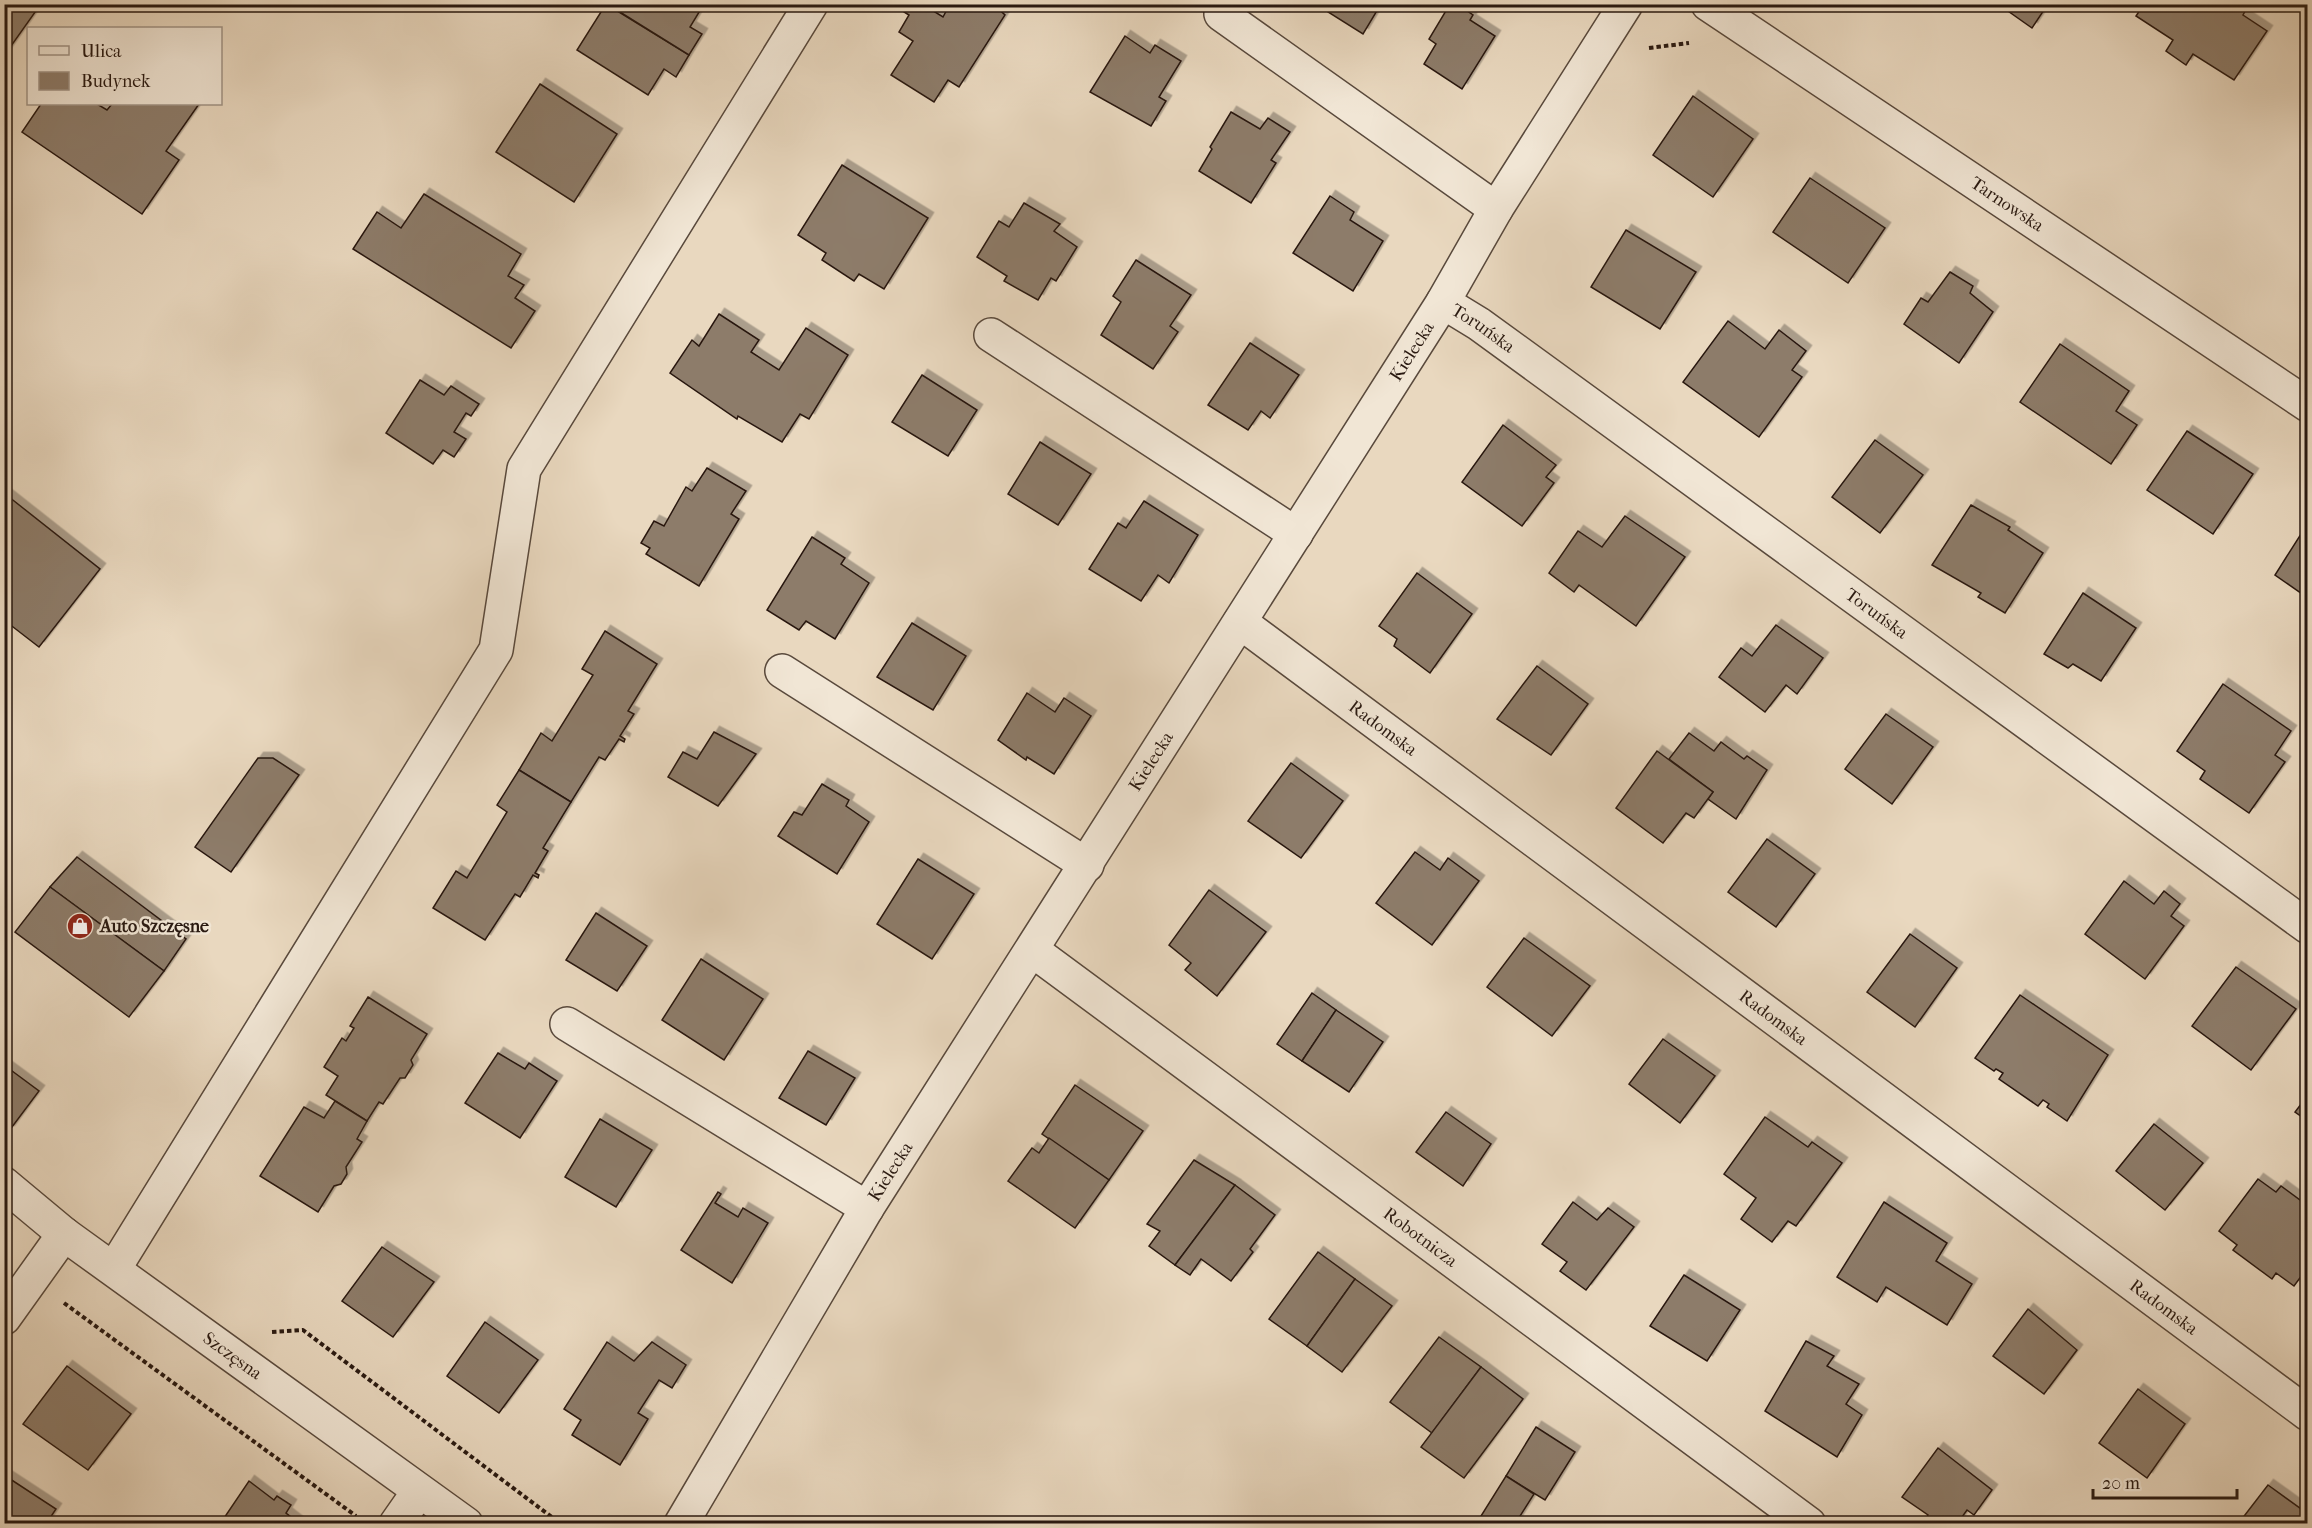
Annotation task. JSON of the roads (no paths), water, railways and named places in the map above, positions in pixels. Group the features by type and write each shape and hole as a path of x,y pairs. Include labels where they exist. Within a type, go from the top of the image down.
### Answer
{"street":[{"path":"114,1269 496,650 524,469 811,4"},
{"name":"Kielecka","path":"681,1524 867,1208 1087,866 1443,302 1496,209 1626,4"},
{"name":"Tarnowska","path":"1708,4 2307,405"},
{"path":"1221,14 1496,209"},
{"name":"Toruńska","path":"1443,302 1479,324 2307,927"},
{"path":"991,335 1296,534"},
{"name":"Radomska","path":"1240,622 2307,1414"},
{"path":"782,671 1087,866"},
{"name":"Robotnicza","path":"1032,950 1809,1524"},
{"path":"567,1024 867,1208"},
{"name":"Szczęsna","path":"4,1184 64,1234 466,1524"},
{"path":"4,1318 64,1234"},
{"path":"396,1524 419,1491"}],"place":[{"name":"Auto Szczęsne","path":"80,926"}]}
